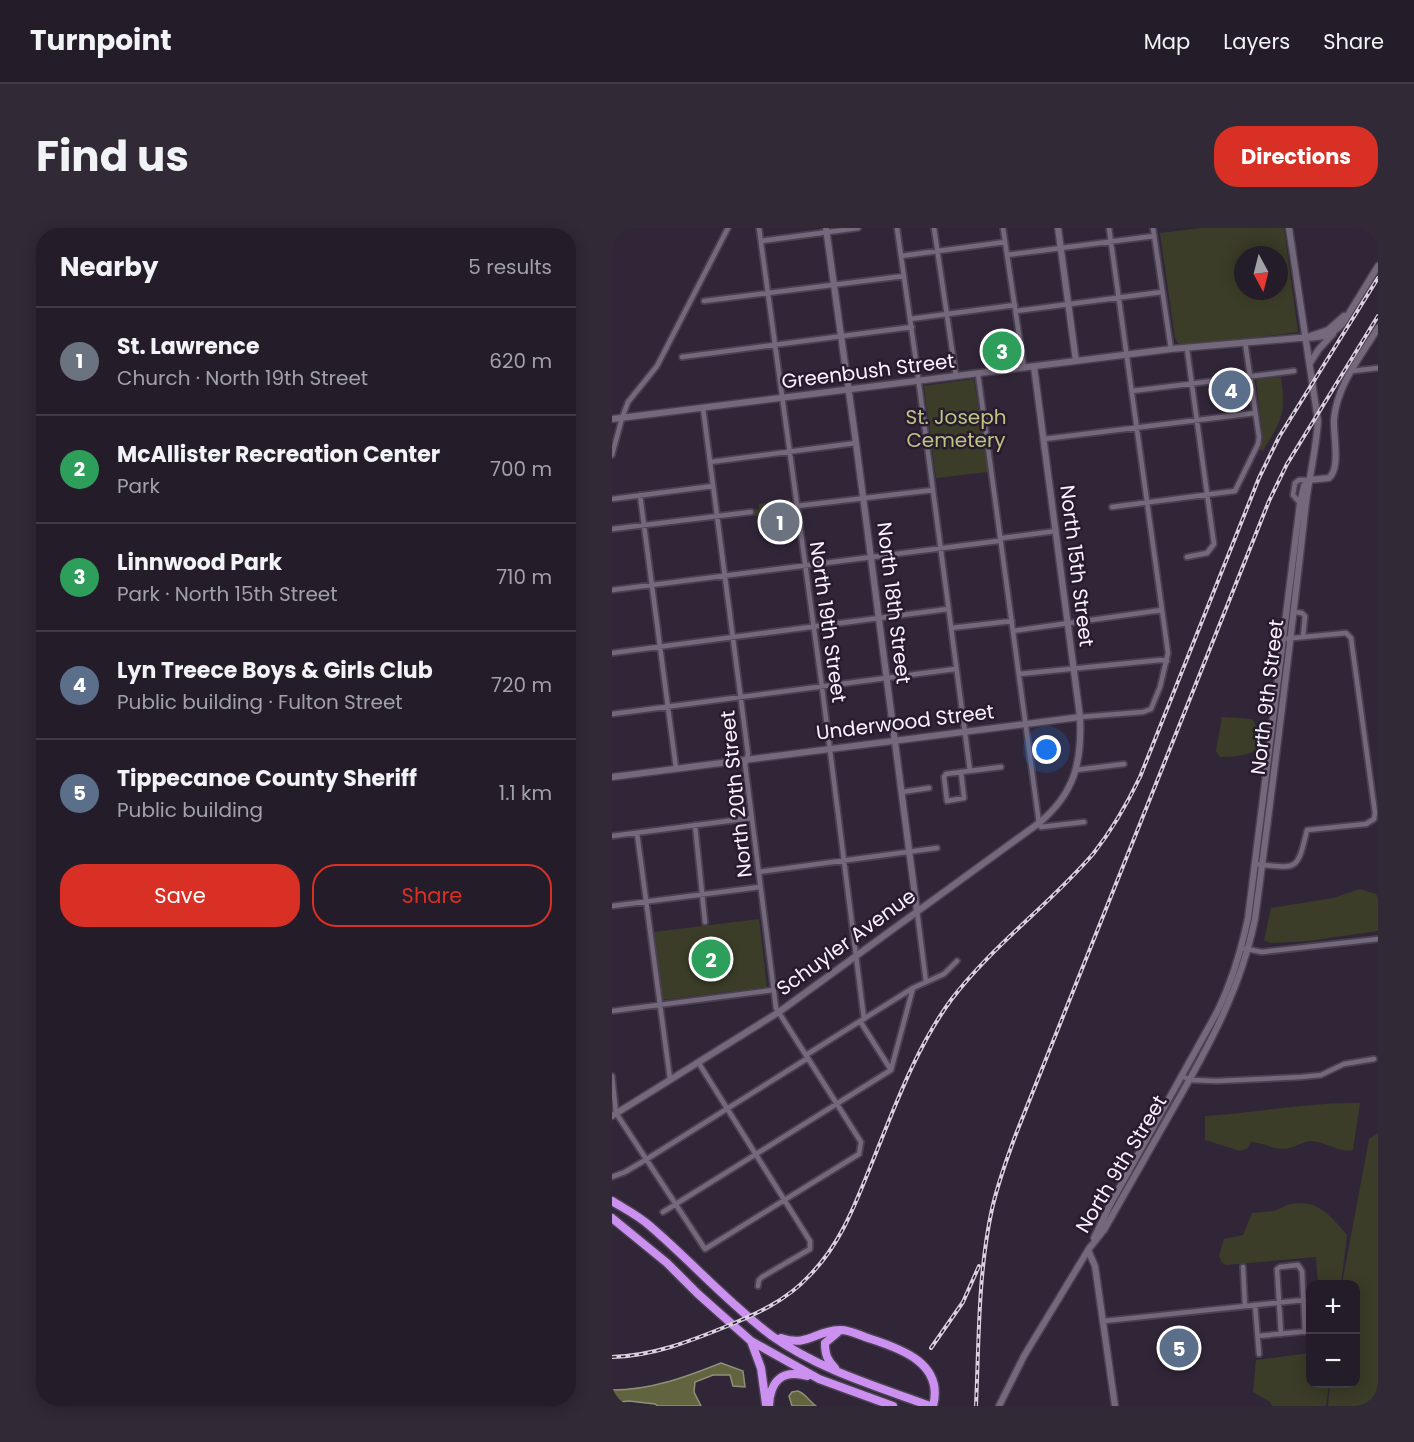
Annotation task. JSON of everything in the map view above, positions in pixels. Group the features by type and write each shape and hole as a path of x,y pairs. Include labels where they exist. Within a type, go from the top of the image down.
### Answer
{"highway":[{"path":"612,1201 648,1224 726,1298 772,1335 802,1355 840,1373 929,1405 934,1392 930,1375 916,1358 892,1346 843,1329 798,1342 772,1335"},
{"path":"612,1218 667,1263 751,1341 819,1379"},
{"path":"840,1373 828,1362 825,1343 843,1329"},
{"path":"751,1341 761,1368 768,1406"},
{"path":"768,1406 771,1390 779,1379 796,1373 893,1406"}],"main road":[{"path":"1058,228 1076,361"},
{"name":"North 9th Street","path":"1088,1250 1111,1203 1222,1003 1241,948 1259,864 1291,638 1318,421 1289,228"},
{"name":"North 18th Street","path":"826,230 917,911"},
{"path":"1310,364 1318,349 1343,323 1378,266"},
{"path":"1306,337 1328,330 1351,309"},
{"path":"1309,480 1329,477 1335,470 1334,426 1341,389 1378,328"},
{"path":"1306,337 1317,338 1336,330"},
{"name":"Greenbush Street","path":"612,419 1171,349 1306,337"},
{"name":"North 15th Street","path":"1034,367 1080,717 1081,744 1076,770"},
{"name":"North 9th Street","path":"1088,1250 1104,1230 1190,1080 1225,1013 1249,950 1255,919 1283,639 1300,503 1304,486 1309,480"},
{"name":"Underwood Street","path":"612,777 1080,717"},
{"name":"Schuyler Avenue","path":"614,1114 779,1012 1039,823 1062,800 1076,770"},
{"path":"1088,1250 1095,1266 1114,1406"},
{"path":"999,1406 1024,1356 1088,1250"}],"street":[{"path":"612,455 621,418 628,402 657,366 728,228"},
{"name":"North 19th Street","path":"759,228 822,687 862,1020 891,1070"},
{"path":"761,241 826,230 858,228"},
{"path":"897,228 970,771"},
{"path":"934,228 956,376"},
{"path":"1003,228 1024,368"},
{"path":"1019,674 1167,661 1168,654 1148,502 1109,228"},
{"path":"1153,228 1171,349"},
{"path":"1007,255 1154,236"},
{"path":"901,256 1005,242"},
{"path":"704,301 904,276"},
{"path":"1016,311 1162,292"},
{"path":"910,319 1015,305"},
{"path":"682,357 912,327"},
{"path":"1112,507 1235,491 1258,444 1259,437 1245,342"},
{"path":"1187,349 1214,544 1207,553 1187,557"},
{"path":"1352,371 1378,368"},
{"path":"1132,391 1294,371"},
{"path":"978,374 1039,823 1041,827 1084,822"},
{"name":"North 20th Street","path":"703,408 748,754 745,764 776,1008 861,1142 859,1154 785,1201"},
{"path":"1044,439 1255,413"},
{"path":"710,462 856,443"},
{"path":"612,499 713,486"},
{"path":"797,506 933,490"},
{"path":"640,495 676,768"},
{"path":"612,529 752,512"},
{"path":"612,590 1056,531"},
{"path":"612,653 948,609"},
{"path":"1013,631 1162,610"},
{"path":"1294,612 1305,615 1303,637"},
{"path":"951,628 1012,621"},
{"path":"1259,864 1282,867 1294,865 1300,858 1307,830 1366,824 1374,819 1375,813 1351,638 1346,633 1283,639"},
{"name":"Underwood Street","path":"1080,717 1147,711 1153,706 1167,661"},
{"path":"612,714 955,669"},
{"path":"1076,770 1124,764"},
{"path":"961,772 964,798 947,801 944,777 946,774 961,772 1001,767"},
{"path":"902,792 929,788"},
{"path":"612,836 752,818"},
{"path":"695,825 705,921"},
{"path":"637,832 670,1079"},
{"path":"759,872 937,848"},
{"path":"612,906 760,887"},
{"name":"North 18th Street","path":"917,911 926,982"},
{"path":"1241,948 1262,952 1378,939"},
{"path":"612,1177 625,1172 728,1109 913,988 944,974 957,961"},
{"path":"663,1212 891,1070 913,988"},
{"path":"612,1011 773,990"},
{"path":"1182,1076 1190,1080 1244,1080 1321,1075 1344,1064 1374,1059"},
{"path":"698,1062 811,1245 810,1249 762,1277 758,1286"},
{"path":"612,1076 614,1114 647,1159 705,1249 785,1201"},
{"path":"1281,1335 1277,1269 1280,1267 1298,1265 1302,1270 1306,1316"},
{"path":"1242,1267 1245,1306"},
{"path":"1104,1321 1304,1300"},
{"path":"1255,1305 1258,1354"},
{"path":"1257,1336 1306,1332"}],"green space":[{"path":"1201,228 1284,228 1286,246 1234,246 1234,300 1288,300 1288,258 1298,332 1188,347 1178,343 1175,338 1160,233"},
{"path":"1015,337 1018,362 991,366 987,340"},
{"path":"1281,377 1283,409 1275,431 1263,451 1259,449 1263,440 1256,380"},
{"name":"St. Joseph Cemetery","path":"974,379 988,472 936,478 924,386"},
{"path":"790,499 792,510 754,516 753,510 759,509 759,504"},
{"path":"1222,717 1252,719 1257,727 1265,732 1264,740 1260,746 1249,753 1220,757 1216,751"},
{"path":"1360,889 1376,894 1378,898 1378,931 1308,941 1271,943 1264,940 1271,908 1333,898"},
{"path":"759,919 767,987 662,1000 654,932"},
{"path":"1360,1103 1353,1150 1343,1150 1312,1141 1284,1149 1251,1142 1248,1148 1240,1151 1205,1140 1205,1116 1321,1104"},
{"path":"1378,1133 1378,1406 1328,1406 1330,1388 1360,1388 1360,1280 1343,1280 1369,1139"},
{"path":"1290,1204 1309,1204 1322,1210 1347,1235 1341,1280 1318,1280 1316,1257 1226,1265 1222,1263 1219,1256 1224,1239 1243,1235 1252,1213 1274,1211"},
{"path":"1306,1354 1306,1388 1328,1388 1326,1406 1272,1406 1270,1402 1253,1392 1256,1360"}],"shaded area":[{"path":"721,1363 743,1371 745,1387 733,1386 730,1375 713,1375 695,1382 694,1392 701,1406 658,1406 629,1401 612,1403 612,1390 654,1385"},
{"path":"798,1391 816,1406 792,1406 789,1396 792,1392"}],"railway":[{"path":"612,1357 641,1354 684,1343 759,1312 791,1293 828,1253 850,1216 914,1062 951,1000 984,962 1076,873 1107,836 1124,807 1140,777 1259,478 1279,437 1378,278"},
{"path":"976,1406 980,1307 987,1233 994,1199 1013,1143 1269,501 1287,464 1378,316"},
{"path":"931,1348 963,1302 979,1266"}],"place":[{"name":"Linnwood Park","path":"1002,351"},
{"name":"Lyn Treece Boys & Girls Club","path":"1231,390"},
{"name":"St. Lawrence","path":"780,522"},
{"name":"McAllister Recreation Center","path":"711,959"},
{"name":"Tippecanoe County Sheriff","path":"1179,1348"}]}
